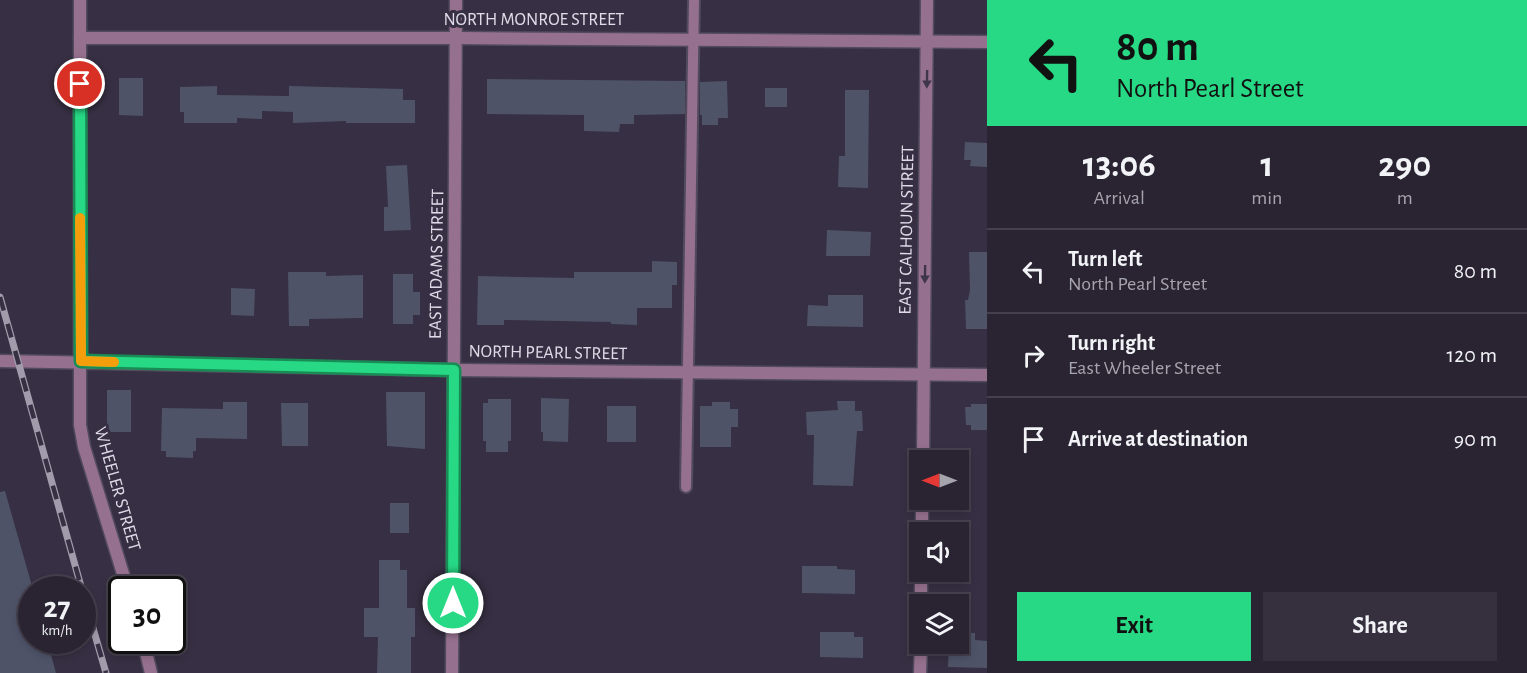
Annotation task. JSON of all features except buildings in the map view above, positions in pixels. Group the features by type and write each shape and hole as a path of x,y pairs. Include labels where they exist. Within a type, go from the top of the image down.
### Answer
{"street":[{"name":"WHEELER STREET","path":"80,0 80,425 84,447 124,576"},
{"name":"EAST ADAMS STREET","path":"452,673 456,0"},
{"name":"EAST CALHOUN STREET","path":"922,450 927,0"},
{"name":"NORTH MONROE STREET","path":"80,38 987,42"},
{"name":"NORTH PEARL STREET","path":"0,361 454,370 987,375"},
{"path":"146,654 152,673"},
{"path":"920,673 921,654"}],"lane":[{"path":"686,487 694,0"}],"railway":[{"path":"0,297 78,576"},
{"path":"96,638 106,673"}],"slow traffic":[{"path":"80,218 81,361 114,362"}],"route":[{"path":"80,84 81,361 454,370 453,603"}]}
